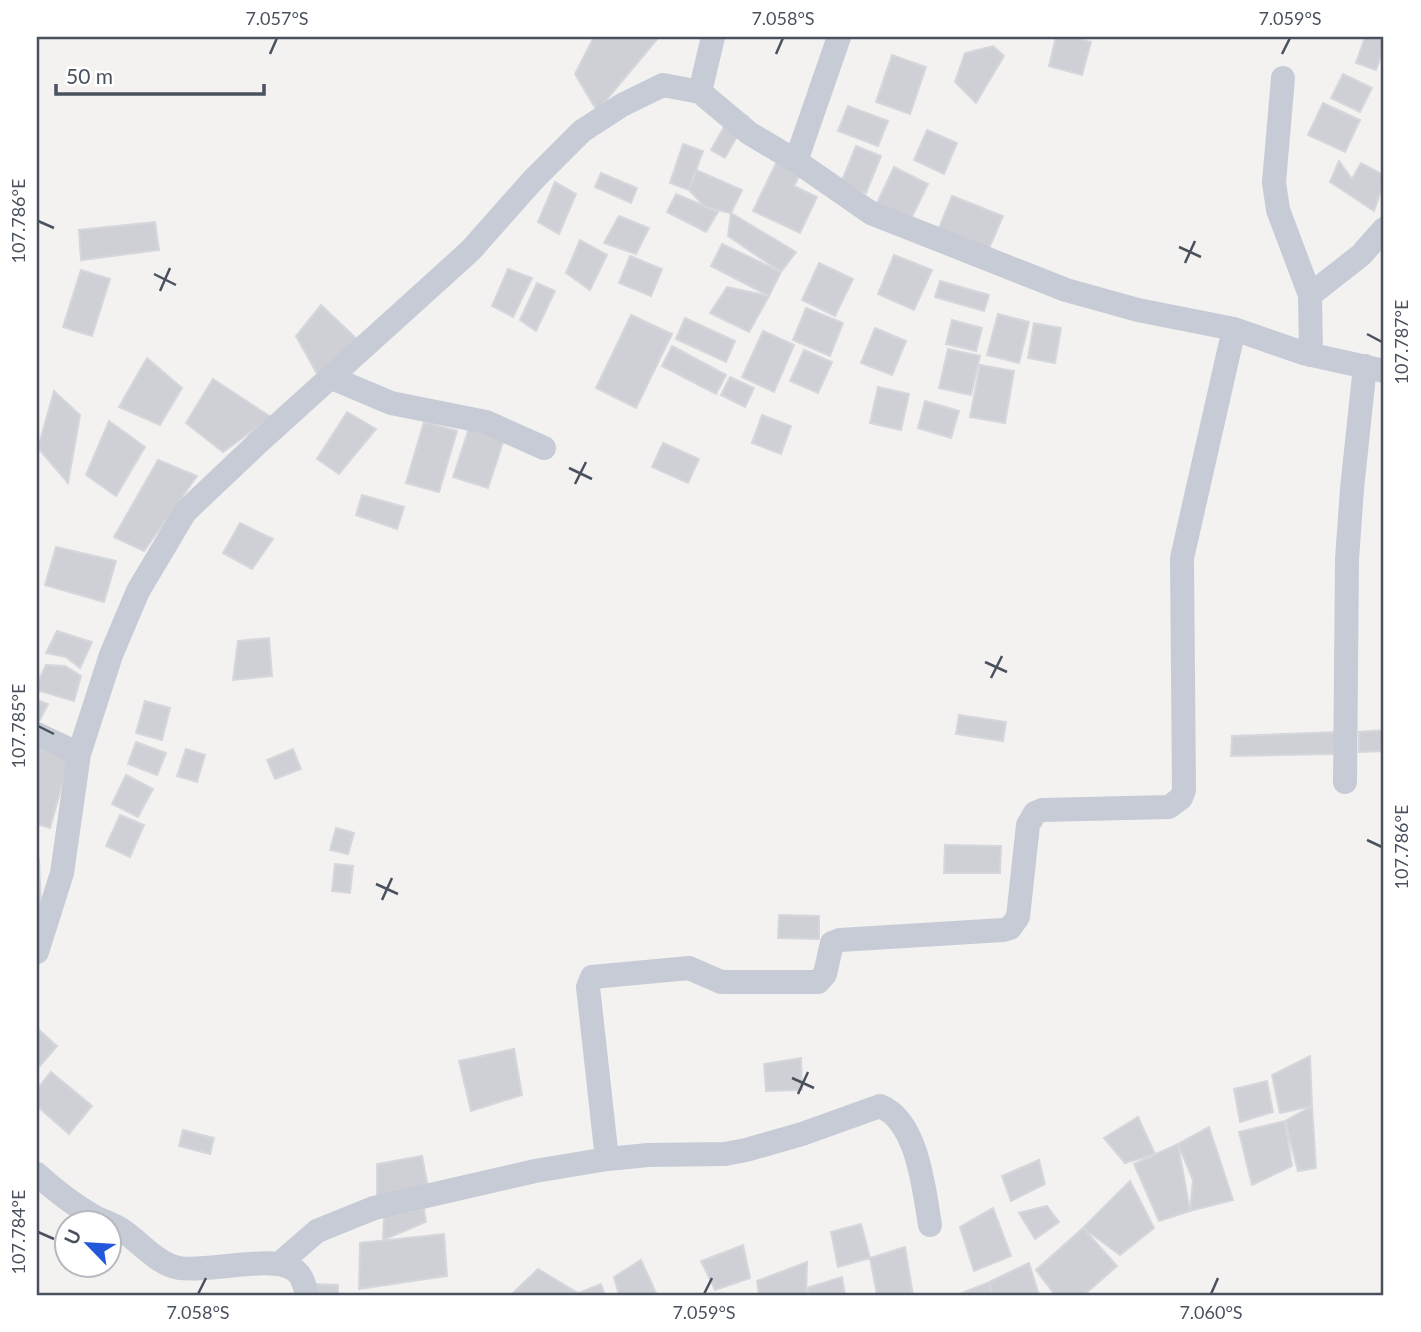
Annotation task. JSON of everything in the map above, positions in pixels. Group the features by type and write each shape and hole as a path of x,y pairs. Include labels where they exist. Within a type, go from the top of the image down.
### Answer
{"street":[{"path":"700,92 713,37"},
{"path":"796,161 839,37"},
{"path":"1283,78 1274,182 1278,210 1310,295 1311,355"},
{"path":"37,952 62,873 79,754 111,655 138,591 185,512 471,250 533,180 582,131 622,105 663,85 700,92 750,133 871,213 1066,290 1138,310 1234,329 1311,355 1374,368 1347,559 1345,782"},
{"path":"1310,295 1361,255 1384,229"},
{"path":"607,1158 588,987 592,977 689,968 699,971 711,980 721,982 818,982 825,974 832,943 839,940 1010,928 1018,917 1028,825 1035,813 1042,810 1169,807 1181,798 1184,790 1182,558 1234,329"},
{"path":"332,378 391,403 486,422 544,448"},
{"path":"37,734 79,754"},
{"path":"279,1264 317,1231 374,1209 535,1171 607,1158 746,1150 802,1134 880,1106 888,1109 899,1120 908,1135 917,1159 930,1225"},
{"path":"37,1174 65,1198 121,1229 158,1259 178,1268 279,1264 295,1270 303,1280 307,1295"}],"building":[{"path":"594,37 659,37 597,111 575,74"},
{"path":"1056,37 1072,37 1091,42 1082,75 1049,66"},
{"path":"1365,37 1384,37 1384,47 1376,70 1356,63"},
{"path":"993,46 1004,56 976,103 955,82 965,53"},
{"path":"892,55 926,67 910,114 876,102"},
{"path":"1343,74 1372,88 1360,112 1331,98"},
{"path":"1323,103 1360,120 1345,152 1308,135"},
{"path":"848,106 888,121 878,146 838,131"},
{"path":"734,109 748,117 725,158 711,150"},
{"path":"927,130 957,143 944,174 914,160"},
{"path":"683,144 703,151 689,190 670,183"},
{"path":"856,146 881,156 866,193 841,183"},
{"path":"777,161 801,173 794,186 817,197 800,233 753,211"},
{"path":"1339,161 1352,179 1361,163 1384,175 1374,211 1330,182"},
{"path":"894,167 928,184 910,221 876,205"},
{"path":"696,170 742,190 731,213 705,207 689,190"},
{"path":"601,173 637,188 631,203 595,187"},
{"path":"555,182 576,194 559,234 538,222"},
{"path":"676,194 718,212 706,232 667,212"},
{"path":"952,196 1003,216 987,253 939,228"},
{"path":"731,213 796,252 781,272 728,236"},
{"path":"619,216 649,228 636,254 604,243"},
{"path":"155,222 159,250 81,260 79,230"},
{"path":"580,240 607,255 590,290 566,273"},
{"path":"722,244 781,272 769,296 711,266"},
{"path":"894,255 932,270 914,310 878,294"},
{"path":"630,256 662,269 651,296 619,283"},
{"path":"819,263 853,279 835,316 802,300"},
{"path":"508,269 532,278 513,317 492,306"},
{"path":"81,270 110,279 92,336 63,327"},
{"path":"940,281 989,295 984,311 935,297"},
{"path":"537,283 555,291 536,331 520,320"},
{"path":"727,287 769,296 749,332 710,313"},
{"path":"321,305 357,339 320,379 296,336"},
{"path":"806,308 843,323 830,356 793,340"},
{"path":"998,314 1029,322 1019,363 987,355"},
{"path":"631,315 672,334 636,408 596,388"},
{"path":"685,318 735,341 726,362 676,339"},
{"path":"952,320 982,328 976,351 946,344"},
{"path":"1034,323 1061,328 1055,363 1028,358"},
{"path":"875,328 906,341 892,375 861,363"},
{"path":"763,331 794,345 774,392 742,377"},
{"path":"672,346 726,375 716,394 662,366"},
{"path":"948,349 980,356 971,395 939,388"},
{"path":"804,350 832,362 818,393 790,381"},
{"path":"147,358 182,388 160,425 119,407"},
{"path":"980,365 1014,371 1005,423 970,417"},
{"path":"730,377 754,388 745,407 721,395"},
{"path":"213,379 271,417 223,452 186,423"},
{"path":"878,387 909,394 901,430 870,423"},
{"path":"54,391 80,415 68,483 38,448"},
{"path":"925,401 959,411 951,438 918,428"},
{"path":"347,412 376,429 339,474 317,459"},
{"path":"762,415 791,426 781,454 752,443"},
{"path":"109,421 145,447 116,496 86,475"},
{"path":"424,422 457,431 439,492 406,483"},
{"path":"470,425 505,436 488,488 453,477"},
{"path":"663,443 699,459 688,483 652,467"},
{"path":"158,460 197,476 144,551 114,537"},
{"path":"362,495 404,507 397,529 356,515"},
{"path":"240,523 273,539 252,569 223,553"},
{"path":"56,547 116,561 104,602 45,585"},
{"path":"57,631 92,642 80,668 66,657 46,653"},
{"path":"269,638 272,676 233,680 238,641"},
{"path":"46,665 65,666 81,676 74,701 37,690"},
{"path":"37,700 48,704 40,720 37,719"},
{"path":"145,701 170,708 162,740 136,733"},
{"path":"959,715 1006,722 1003,741 956,734"},
{"path":"1384,730 1384,751 1359,752 1359,732"},
{"path":"1336,732 1333,754 1231,756 1232,736"},
{"path":"136,742 166,753 157,775 128,764"},
{"path":"39,748 69,761 50,828 37,824"},
{"path":"186,749 205,755 197,782 177,776"},
{"path":"293,749 301,769 275,779 267,760"},
{"path":"126,775 153,789 138,817 112,804"},
{"path":"120,815 144,825 130,857 106,846"},
{"path":"336,828 354,833 348,854 330,850"},
{"path":"945,845 1001,846 1000,873 944,873"},
{"path":"39,860 42,931 37,931"},
{"path":"335,864 353,866 350,893 332,891"},
{"path":"779,915 819,916 819,939 778,938"},
{"path":"37,1028 57,1046 40,1066 37,1063"},
{"path":"514,1049 522,1095 471,1111 459,1061"},
{"path":"1310,1056 1312,1106 1280,1113 1272,1075"},
{"path":"801,1058 802,1090 766,1091 764,1064"},
{"path":"51,1072 92,1106 69,1134 37,1106 37,1089"},
{"path":"1267,1081 1273,1112 1240,1122 1234,1089"},
{"path":"1312,1106 1316,1168 1298,1171 1285,1121"},
{"path":"1138,1117 1155,1154 1125,1163 1104,1138"},
{"path":"1285,1121 1292,1166 1252,1185 1239,1132"},
{"path":"1209,1127 1233,1200 1190,1211 1193,1180 1178,1144"},
{"path":"183,1130 214,1138 210,1154 179,1146"},
{"path":"1178,1144 1190,1211 1159,1221 1134,1164"},
{"path":"422,1156 428,1187 377,1197 377,1164"},
{"path":"1039,1160 1045,1184 1011,1201 1002,1176"},
{"path":"1130,1181 1154,1228 1120,1255 1083,1228"},
{"path":"1047,1206 1059,1222 1035,1239 1019,1213"},
{"path":"993,1208 1011,1256 974,1271 960,1227"},
{"path":"424,1209 426,1222 383,1240 384,1217"},
{"path":"861,1224 870,1258 838,1267 831,1232"},
{"path":"1083,1228 1117,1266 1084,1295 1055,1295 1036,1270"},
{"path":"444,1234 447,1276 359,1289 360,1243"},
{"path":"743,1245 750,1278 715,1290 701,1261"},
{"path":"905,1247 913,1295 877,1295 870,1258"},
{"path":"641,1260 657,1295 619,1295 614,1277"},
{"path":"807,1262 806,1295 759,1295 757,1281"},
{"path":"1029,1263 1039,1295 992,1295 989,1282"},
{"path":"538,1269 578,1293 578,1295 514,1295"},
{"path":"842,1277 845,1295 809,1295 807,1288"},
{"path":"989,1282 992,1295 957,1295"},
{"path":"314,1284 338,1285 338,1295 316,1295"},
{"path":"601,1284 605,1295 578,1293"}]}
